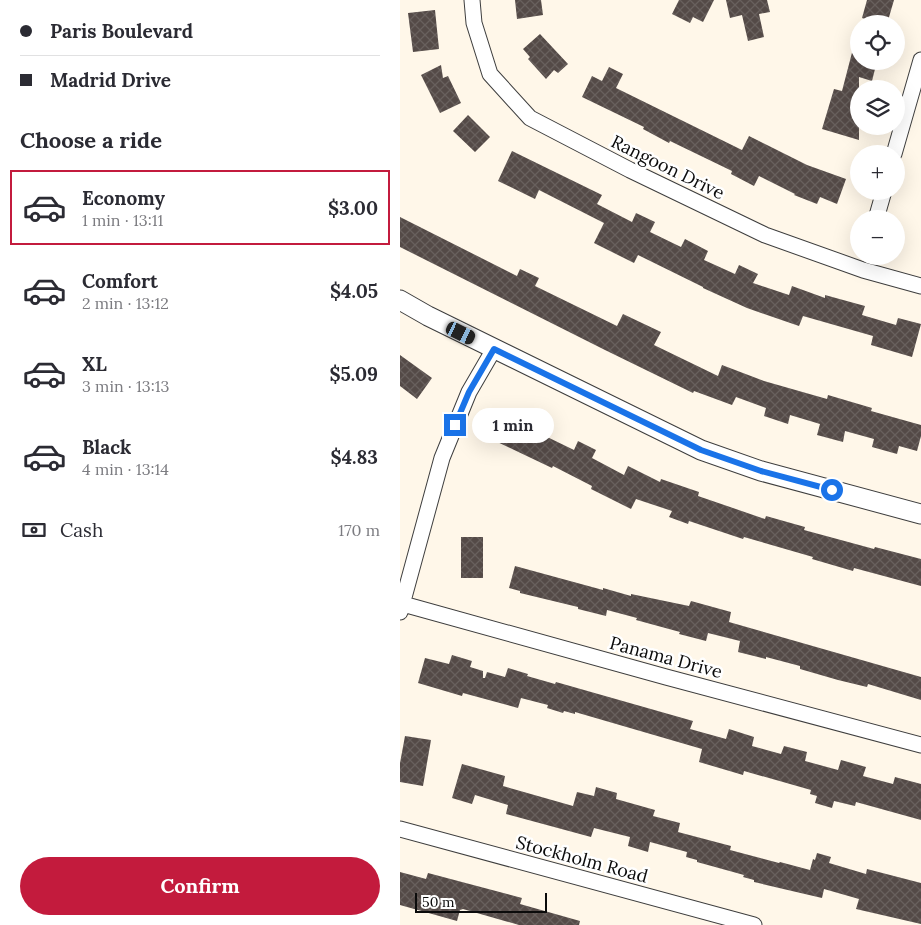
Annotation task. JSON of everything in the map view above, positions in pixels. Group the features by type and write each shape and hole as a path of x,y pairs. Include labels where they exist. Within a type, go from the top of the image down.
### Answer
{"street":[{"name":"Rangoon Drive","path":"472,0 474,23 490,74 530,118 630,170 765,235 850,259"},
{"path":"897,145 921,60"},
{"name":"Rangoon Drive","path":"869,265 921,286"},
{"path":"400,300 494,349 701,450 761,471 921,514"},
{"path":"401,609 442,458 469,392 494,349"},
{"name":"Panama Drive","path":"401,609 921,745"},
{"name":"Stockholm Road","path":"400,829 754,925"}],"building":[{"path":"515,0 541,0 543,15 517,19"},
{"path":"679,0 714,0 703,22 693,17 690,23 672,14"},
{"path":"726,0 767,0 770,12 759,14 764,37 748,41 742,15 730,18"},
{"path":"867,0 894,0 890,15 863,15"},
{"path":"435,10 439,49 413,52 408,13"},
{"path":"540,34 568,64 558,73 554,70 546,79 528,59 530,57 523,49"},
{"path":"850,60 850,70 875,70 872,80 859,77 859,80 850,80 850,135 859,135 859,140 822,129 834,89 842,91"},
{"path":"441,65 443,78 448,76 461,103 440,113 421,75"},
{"path":"609,67 623,74 616,88 742,150 749,136 807,165 846,179 837,204 820,197 817,204 794,195 759,176 754,186 731,174 732,171 670,141 669,143 643,129 644,127 582,97 592,76 602,81"},
{"path":"468,115 490,137 475,152 453,131"},
{"path":"512,151 602,195 597,204 632,222 636,213 655,222 650,232 681,247 685,239 708,251 704,260 735,274 739,265 758,274 753,283 789,295 792,286 825,298 825,295 865,306 862,315 896,325 898,318 921,324 912,357 871,345 873,336 803,316 799,326 747,308 638,255 634,263 594,243 604,223 539,190 535,199 498,181"},
{"path":"400,217 517,276 520,269 539,278 535,286 617,326 623,314 661,332 654,345 718,376 722,365 764,381 827,399 828,395 872,408 871,411 921,425 921,436 917,451 899,446 897,454 872,447 874,439 845,431 843,442 817,435 820,424 790,415 788,424 764,416 766,408 736,397 732,405 694,391 693,393 400,247"},
{"path":"400,355 432,378 417,399 400,386"},
{"path":"502,413 524,424 528,416 546,425 541,434 574,450 578,441 596,450 592,458 624,475 628,466 660,482 661,479 699,492 698,496 765,519 766,516 805,527 804,530 874,549 875,547 921,559 921,586 854,568 853,571 812,559 813,557 744,537 743,539 689,521 688,524 669,517 672,511 636,499 631,509 591,489 592,486 553,466 552,468 489,438"},
{"path":"461,537 483,537 483,578 461,578"},
{"path":"515,566 631,596 631,594 689,606 691,601 731,612 729,622 921,677 921,700 868,684 867,687 838,680 800,669 800,666 766,657 766,659 738,652 740,641 708,633 706,641 607,610 606,616 520,593 520,591 509,588"},
{"path":"452,655 472,661 470,667 483,671 483,678 485,678 487,672 505,677 508,668 528,674 527,676 555,684 556,682 693,721 690,729 726,739 729,729 754,737 752,746 781,754 784,746 807,752 805,761 838,770 841,760 866,767 863,776 893,784 895,777 921,784 921,820 856,802 855,806 834,801 832,808 815,803 817,796 810,794 811,790 744,771 743,775 699,762 702,749 575,712 575,714 564,711 563,713 547,708 548,705 521,698 518,708 463,693 462,696 418,683 425,658 449,664"},
{"path":"405,736 431,740 423,786 400,782 400,763"},
{"path":"462,764 505,776 503,786 573,806 577,792 594,796 596,787 617,793 616,799 655,810 653,816 680,823 678,832 731,846 730,850 779,863 810,870 817,853 831,857 829,863 866,874 867,869 921,883 921,924 856,909 859,899 824,889 822,898 754,882 754,880 743,877 744,875 697,862 697,860 686,857 687,852 650,842 648,852 628,846 630,837 594,828 591,837 506,814 508,805 475,795 472,804 452,798"},
{"path":"400,872 426,879 428,873 522,898 520,904 580,921 579,925 519,925 463,909 460,910 457,921 400,905"}],"route":[{"path":"455,425 469,392 494,349 701,450 761,471 832,490"}]}
